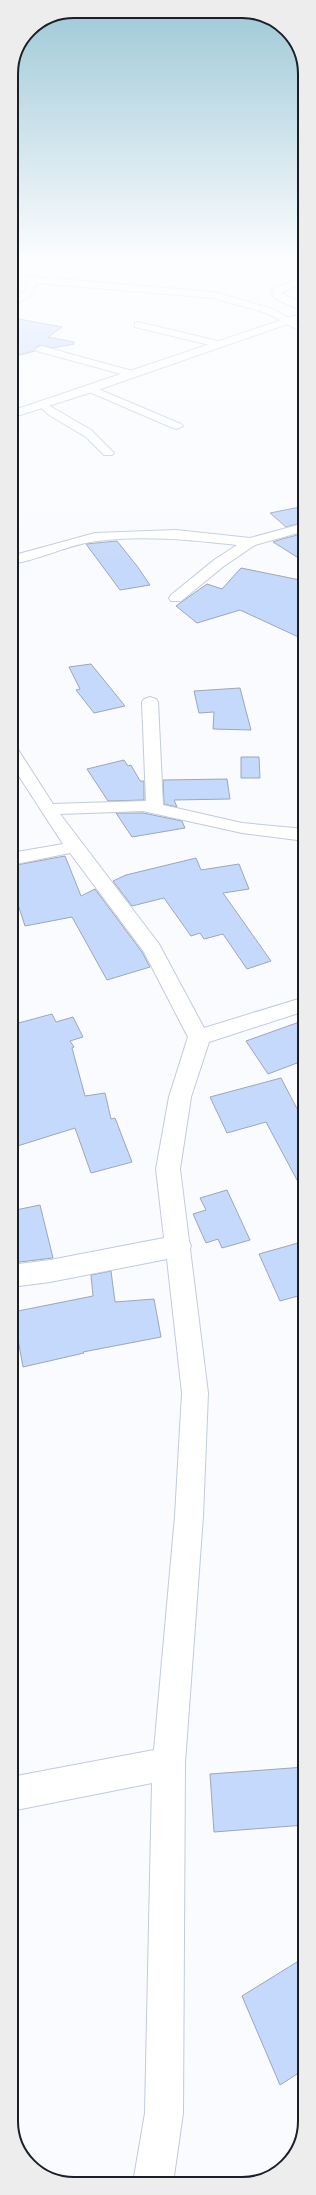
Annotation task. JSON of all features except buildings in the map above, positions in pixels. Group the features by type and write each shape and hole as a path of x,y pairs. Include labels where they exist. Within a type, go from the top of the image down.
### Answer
{"street":[{"path":"86,361 132,374"},
{"path":"18,412 91,389 168,361"},
{"path":"91,389 177,426"},
{"path":"43,405 57,416 89,434 108,453"},
{"path":"176,598 219,563 250,542 298,529"},
{"path":"18,559 82,540 111,535 190,534 250,542"},
{"path":"150,702 154,743 152,766 155,808"},
{"path":"18,762 48,809 75,847 152,949 199,1037 179,1107 172,1137 169,1162 195,1393 189,1516 169,1763 164,2113 154,2177"},
{"path":"48,809 143,806 242,828 298,834"},
{"path":"18,858 75,847"},
{"path":"199,1037 298,1006"},
{"path":"18,1275 50,1271 179,1246"},
{"path":"18,1793 169,1763"}]}
